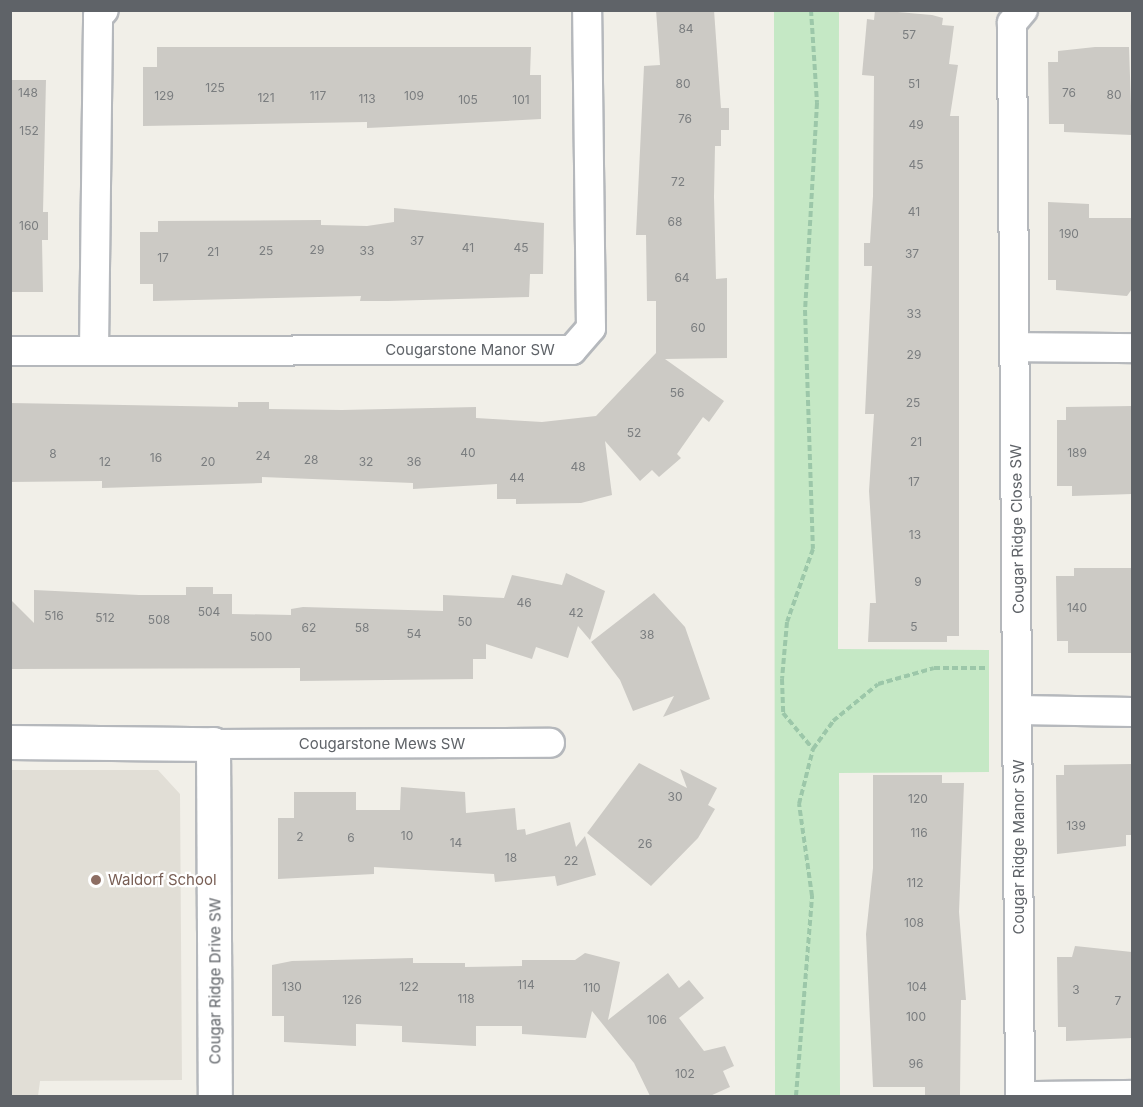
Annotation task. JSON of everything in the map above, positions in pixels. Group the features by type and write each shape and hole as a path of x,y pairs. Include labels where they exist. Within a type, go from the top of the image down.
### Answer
{"street":[{"path":"94,350 98,16 104,10"},
{"name":"Cougarstone Manor SW","path":"10,351 572,350 591,328 586,10"},
{"name":"Cougar Ridge Close SW","path":"1019,710 1012,23 1023,10"},
{"path":"1015,347 1132,348"},
{"path":"1019,710 1132,712"},
{"name":"Cougar Ridge Manor SW","path":"1019,710 1020,1096"},
{"path":"10,742 213,744"},
{"name":"Cougarstone Mews SW","path":"213,744 550,743"},
{"name":"Cougar Ridge Drive SW","path":"213,744 215,1096"},
{"path":"1028,1096 1132,1095"}],"path":[{"path":"811,10 817,103 804,310 813,549 787,622 782,679 783,713 813,749"},
{"path":"796,1096 812,896 799,804 813,749 847,707 898,675 992,668"}],"shaded area":[{"name":"Waldorf School","path":"11,770 158,770 180,794 182,1080 40,1081 38,1096 11,1096"}],"green space":[{"path":"774,11 839,11 838,649 989,650 989,772 839,773 840,1096 775,1096"}],"building":[{"path":"656,10 714,10 721,108 729,108 729,130 721,130 721,146 715,146 714,197 716,279 727,278 727,358 665,359 724,401 709,422 703,417 677,454 681,458 659,477 652,470 640,481 605,441 612,495 581,503 516,504 516,499 497,499 497,484 413,489 413,483 262,477 262,483 102,488 102,481 10,482 10,403 238,407 238,402 269,402 269,409 342,410 476,407 476,418 542,422 596,416 656,353 656,301 647,301 646,235 636,235 644,66 660,65"},
{"path":"875,10 932,15 943,18 942,25 954,26 949,64 958,65 950,116 959,116 959,636 947,636 947,642 868,642 870,603 876,603 869,491 874,414 865,414 872,266 864,266 864,243 870,243 873,196 874,76 862,75 867,19 874,20"},
{"path":"157,47 531,47 530,75 541,75 541,119 367,128 367,122 143,126 143,67 157,67"},
{"path":"1095,47 1129,47 1132,135 1064,132 1064,124 1049,124 1048,62 1058,62 1058,51"},
{"path":"10,80 46,80 43,212 48,212 48,240 42,240 43,292 10,292"},
{"path":"1048,202 1089,204 1089,218 1132,218 1132,289 1127,296 1056,290 1056,280 1048,280"},
{"path":"394,208 544,223 543,274 530,274 529,297 388,301 360,301 361,296 153,301 153,284 140,284 140,232 158,232 158,221 321,220 321,225 367,226 394,222"},
{"path":"1132,406 1132,494 1072,496 1072,486 1057,486 1057,420 1066,420 1066,407"},
{"path":"1074,568 1132,568 1132,653 1068,653 1068,641 1057,641 1056,576 1074,576"},
{"path":"566,573 605,591 590,640 578,626 568,658 536,647 532,659 486,644 486,659 473,659 473,679 300,681 300,668 10,669 10,599 34,623 34,590 186,595 186,587 213,587 213,594 232,594 232,614 291,615 291,609 303,607 443,611 443,595 504,598 512,575 562,585"},
{"path":"654,593 685,627 710,699 663,717 674,696 633,711 620,680 591,642"},
{"path":"639,763 687,788 680,769 717,788 708,805 715,809 698,838 651,886 587,833"},
{"path":"1132,764 1132,835 1126,835 1126,846 1057,854 1056,775 1064,775 1064,765"},
{"path":"873,775 942,775 942,783 964,783 959,912 966,1000 961,1000 960,1096 925,1096 925,1087 873,1087 866,934 873,868"},
{"path":"401,787 465,792 466,813 515,808 517,830 525,829 526,835 570,822 576,847 585,836 596,875 557,886 555,876 495,882 494,874 374,867 374,874 278,879 278,818 294,818 294,792 356,792 356,810 400,810"},
{"path":"1075,946 1132,952 1132,1038 1066,1041 1066,1027 1058,1027 1057,957 1072,957"},
{"path":"585,953 620,962 608,1020 668,973 679,988 689,980 704,998 679,1018 704,1051 725,1046 734,1066 723,1071 730,1087 710,1096 650,1096 634,1063 592,1011 586,1038 522,1034 522,1026 476,1026 476,1046 402,1042 402,1026 356,1024 356,1046 284,1042 284,1016 272,1016 272,965 292,961 413,958 413,963 465,963 465,967 522,966 522,960 575,960"}],"place":[{"name":"Waldorf School","path":"96,880"}]}
